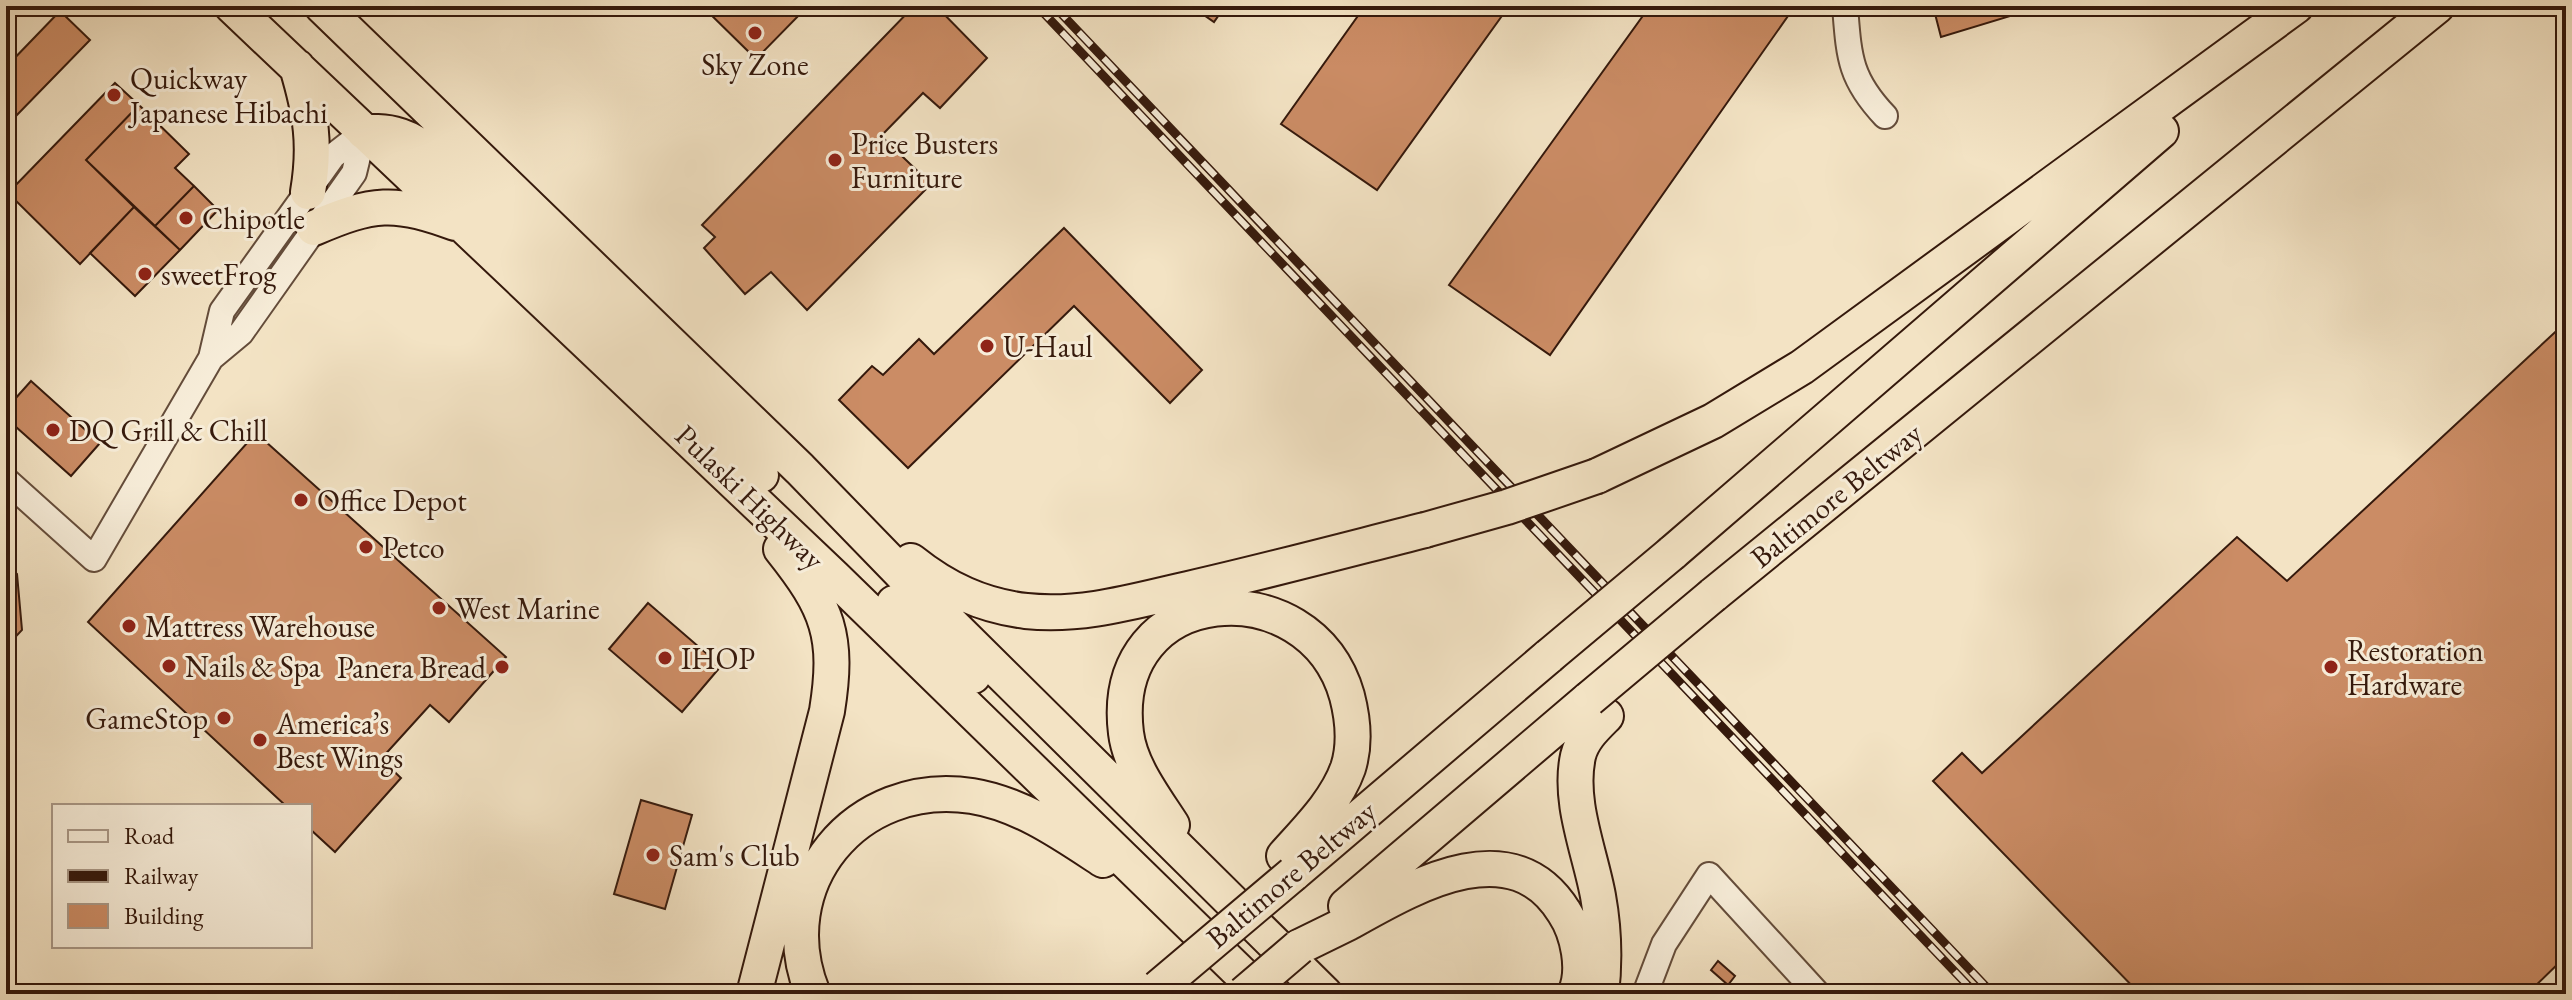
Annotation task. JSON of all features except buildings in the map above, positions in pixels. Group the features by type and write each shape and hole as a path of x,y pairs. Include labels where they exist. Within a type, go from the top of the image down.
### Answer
{"highway":[{"name":"Pulaski Highway","path":"232,6 712,461 1262,994"},
{"name":"Pulaski Highway","path":"322,6 800,469 1204,875 1286,945 1325,994"},
{"path":"800,469 936,581 973,599 1028,611 1093,610 1253,574 1507,507 1597,476 1713,421 1802,367 2296,6"},
{"name":"Baltimore Beltway","path":"1154,991 1220,934 1289,865 1672,553 2307,6"},
{"name":"Baltimore Beltway","path":"1244,994 1286,945 1341,919 1597,707 1757,560 2437,6"},
{"path":"297,67 309,107 313,135 314,152 308,192"},
{"path":"364,132 394,133 421,147 922,630 993,694 1101,772"},
{"path":"314,228 352,211 382,206 408,208 466,227"},
{"path":"712,461 821,605 833,657 827,711 754,994"},
{"path":"1204,875 1150,791 1134,760 1126,735 1127,681 1151,639 1169,624 1193,613 1225,608 1258,610 1293,624 1319,646 1341,677 1350,707 1353,739 1348,768 1289,865"},
{"path":"1597,707 1579,754 1577,796 1603,933 1601,994"},
{"path":"813,994 806,977 801,937 808,891 839,838 878,808 896,800 946,793 1005,804 1057,830 1170,903"},
{"path":"1341,919 1434,878 1456,872 1499,869 1525,877 1548,891 1573,926 1579,968 1575,994"},
{"path":"1286,945 1343,994"}],"street":[{"path":"1845,6 1848,47 1854,74 1866,97 1885,116"},
{"path":"6,480 94,559 211,358 222,311 333,156 364,132"},
{"path":"211,358 241,333 354,173 364,132"},
{"path":"1645,994 1664,944 1709,875 1818,994"}],"railway":[{"path":"1037,6 1976,994"},
{"path":"1054,6 1993,994"}],"place":[{"name":"Sky Zone","path":"755,33"},
{"name":"Quickway Japanese Hibachi","path":"114,95"},
{"name":"Price Busters Furniture","path":"835,160"},
{"name":"Chipotle","path":"186,218"},
{"name":"sweetFrog","path":"145,274"},
{"name":"U-Haul","path":"987,346"},
{"name":"DQ Grill & Chill","path":"53,430"},
{"name":"Office Depot","path":"301,500"},
{"name":"Petco","path":"366,547"},
{"name":"West Marine","path":"439,608"},
{"name":"Mattress Warehouse","path":"129,626"},
{"name":"IHOP","path":"665,658"},
{"name":"Nails & Spa","path":"169,666"},
{"name":"Panera Bread","path":"502,667"},
{"name":"Restoration Hardware","path":"2331,667"},
{"name":"GameStop","path":"224,718"},
{"name":"America’s Best Wings","path":"260,740"},
{"name":"Sam's Club","path":"653,855"}]}
